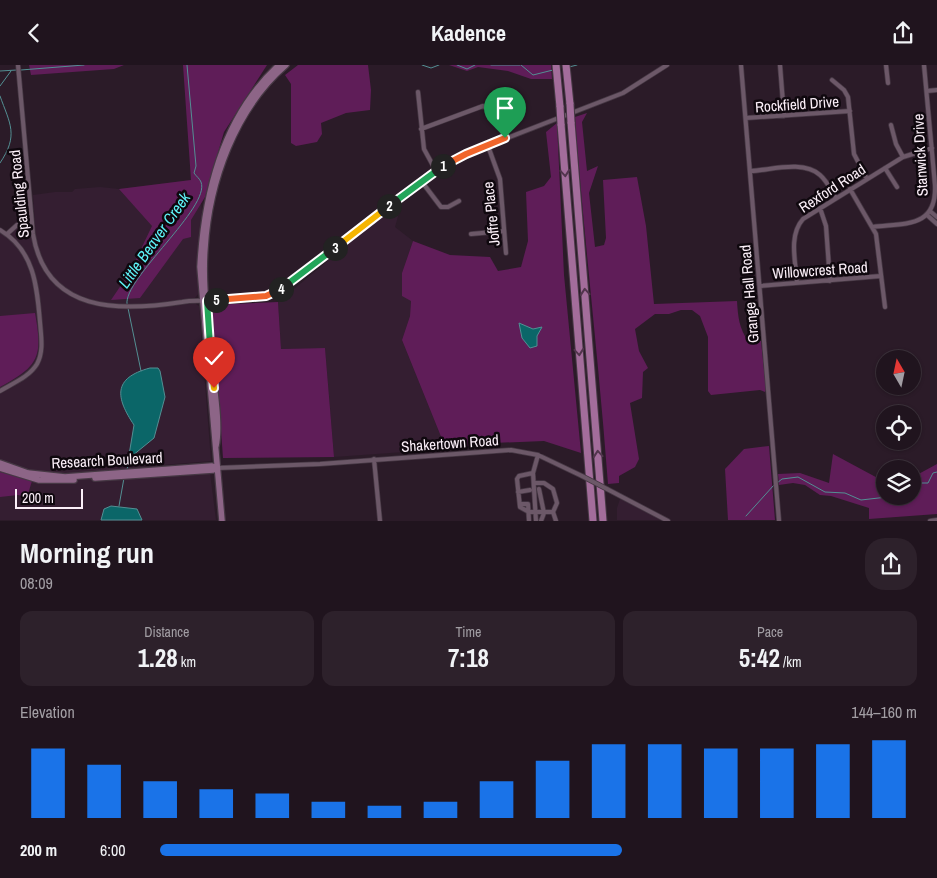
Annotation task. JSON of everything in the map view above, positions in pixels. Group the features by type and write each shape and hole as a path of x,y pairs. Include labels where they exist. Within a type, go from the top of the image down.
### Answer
{"highway":[{"path":"556,65 593,521"},
{"path":"566,65 603,521"}],"main road":[{"path":"205,301 200,267 202,238 205,214 222,153 237,118 245,105 268,75 279,65"},
{"path":"222,521 216,448 213,439 212,388 205,301 204,266 206,237 225,157 244,113 264,86 286,65"},
{"name":"Research Boulevard","path":"0,463 19,470 46,476 114,475"},
{"name":"Research Boulevard","path":"0,468 50,481 137,473 213,470 217,468"}],"street":[{"name":"Spaulding Road","path":"18,65 34,242 40,259 48,273 63,288 91,303 122,307 205,301 275,293 422,181 457,158 623,93 667,65"},
{"name":"Grange Hall Road","path":"741,65 779,521"},
{"path":"780,65 784,116"},
{"path":"886,65 888,83"},
{"name":"Stanwick Drive","path":"873,227 914,223 929,214 936,193 928,91 924,65"},
{"path":"832,80 846,93 850,111 854,154 867,179"},
{"path":"928,91 937,90"},
{"path":"418,92 424,152 436,171"},
{"path":"422,129 483,106 494,112 505,138"},
{"name":"Rockfield Drive","path":"746,118 850,111"},
{"path":"891,125 895,142 903,157"},
{"name":"Joffre Place","path":"488,145 500,179 506,253"},
{"name":"Rexford Road","path":"797,283 795,231 803,219 903,157 932,148"},
{"path":"885,168 896,187"},
{"path":"750,171 810,169 823,178 836,198"},
{"path":"422,181 441,207 448,207 459,201"},
{"path":"850,189 873,227 879,245 885,307"},
{"path":"820,208 826,226 830,281"},
{"path":"929,214 937,217"},
{"path":"929,214 937,224"},
{"path":"0,391 33,369 40,359 42,347 36,279 24,254 3,232 17,225 32,223"},
{"path":"471,234 504,231"},
{"name":"Willowcrest Road","path":"760,286 882,277"},
{"name":"Shakertown Road","path":"217,468 508,450 538,455 668,521"},
{"path":"536,521 533,473 538,455"},
{"path":"374,459 380,521"},
{"path":"533,473 519,476 518,492 520,507 529,513 554,512"},
{"path":"534,483 548,485 556,495 557,503 554,512 556,521"},
{"path":"540,489 544,513 541,521"},
{"path":"518,492 530,490"},
{"path":"521,504 528,504 529,521"},
{"path":"930,521 937,520"}],"shaded area":[{"path":"29,65 124,65 114,69 31,75"},
{"path":"183,65 267,65 224,132 205,197 191,220 191,237 183,239 140,298 111,300 130,272 152,226 119,189 191,180"},
{"path":"298,65 368,65 371,90 370,110 346,113 321,123 322,134 317,142 296,146 291,143 291,84 285,75"},
{"path":"449,65 551,65 552,79 531,79 508,71 478,67 467,71"},
{"path":"587,113 582,122 587,171 598,166 589,193 595,247 604,245 606,238 603,180 637,177 646,226 654,304 737,301 739,322 748,341 761,341 766,389 765,392 760,390 711,395 708,391 708,337 700,316 692,310 681,310 669,314 655,314 635,329 639,351 648,368 643,372 642,398 630,403 639,459 635,467 619,476 619,483 608,484 575,117"},
{"path":"557,123 564,275 581,453 544,441 493,443 446,449 402,340 410,316 411,301 402,296 402,273 413,241 450,255 490,257 498,271 521,267 528,241 526,192 544,186 551,177 546,132"},
{"path":"191,180 200,196 203,218 198,255 199,293 195,298 196,304 199,306 211,461 138,467 136,478 210,473 216,520 0,520 0,230 7,234 13,228 35,226 33,195 72,192 75,189 100,187 119,189"},
{"path":"403,199 395,227 413,241 402,273 411,301 410,316 402,340 446,449 334,457 325,348 281,349 278,302"},
{"path":"278,302 281,349 325,348 334,457 223,458 212,305"},
{"path":"35,313 38,350 35,359 23,373 0,387 0,316"},
{"path":"519,323 533,329 542,327 537,336 537,346 530,348 522,338"},
{"path":"150,368 158,368 160,371 165,397 154,438 132,456 129,455 134,425 121,398 121,390 123,383 129,377"},
{"path":"769,446 775,520 728,520 725,469 744,449"},
{"path":"833,454 876,477 876,505 921,505 921,473 937,464 937,514 869,519 869,508 831,496 820,495 805,485 793,483 779,485 778,474 800,473 829,483"},
{"path":"0,472 32,481 27,497 18,495 0,497"},
{"path":"621,496 668,520 617,520 617,508"},
{"path":"111,506 137,509 142,520 101,520 104,509"}],"waterway":[{"path":"21,70 84,65"},
{"name":"Little Beaver Creek","path":"127,304 129,293 138,278 181,225 201,193 201,182 194,173 196,166 187,65"},
{"path":"422,65 431,68 439,65"},
{"path":"457,65 467,69 475,65"},
{"path":"491,65 520,65"},
{"path":"521,65 533,75 553,70"},
{"path":"569,67 577,65"},
{"path":"0,71 17,70"},
{"path":"0,86 11,71"},
{"path":"0,96 11,130 9,145 0,163"},
{"name":"Little Beaver Creek","path":"128,308 141,371"},
{"path":"127,469 132,456"},
{"path":"921,483 928,483 933,473 937,472"},
{"path":"777,483 782,479 798,477 825,492 845,493 861,500 876,498"},
{"path":"119,506 124,478"},
{"path":"746,516 774,485"}],"route":[{"path":"214,388 207,301 266,296 275,293 447,163 505,138"}]}
